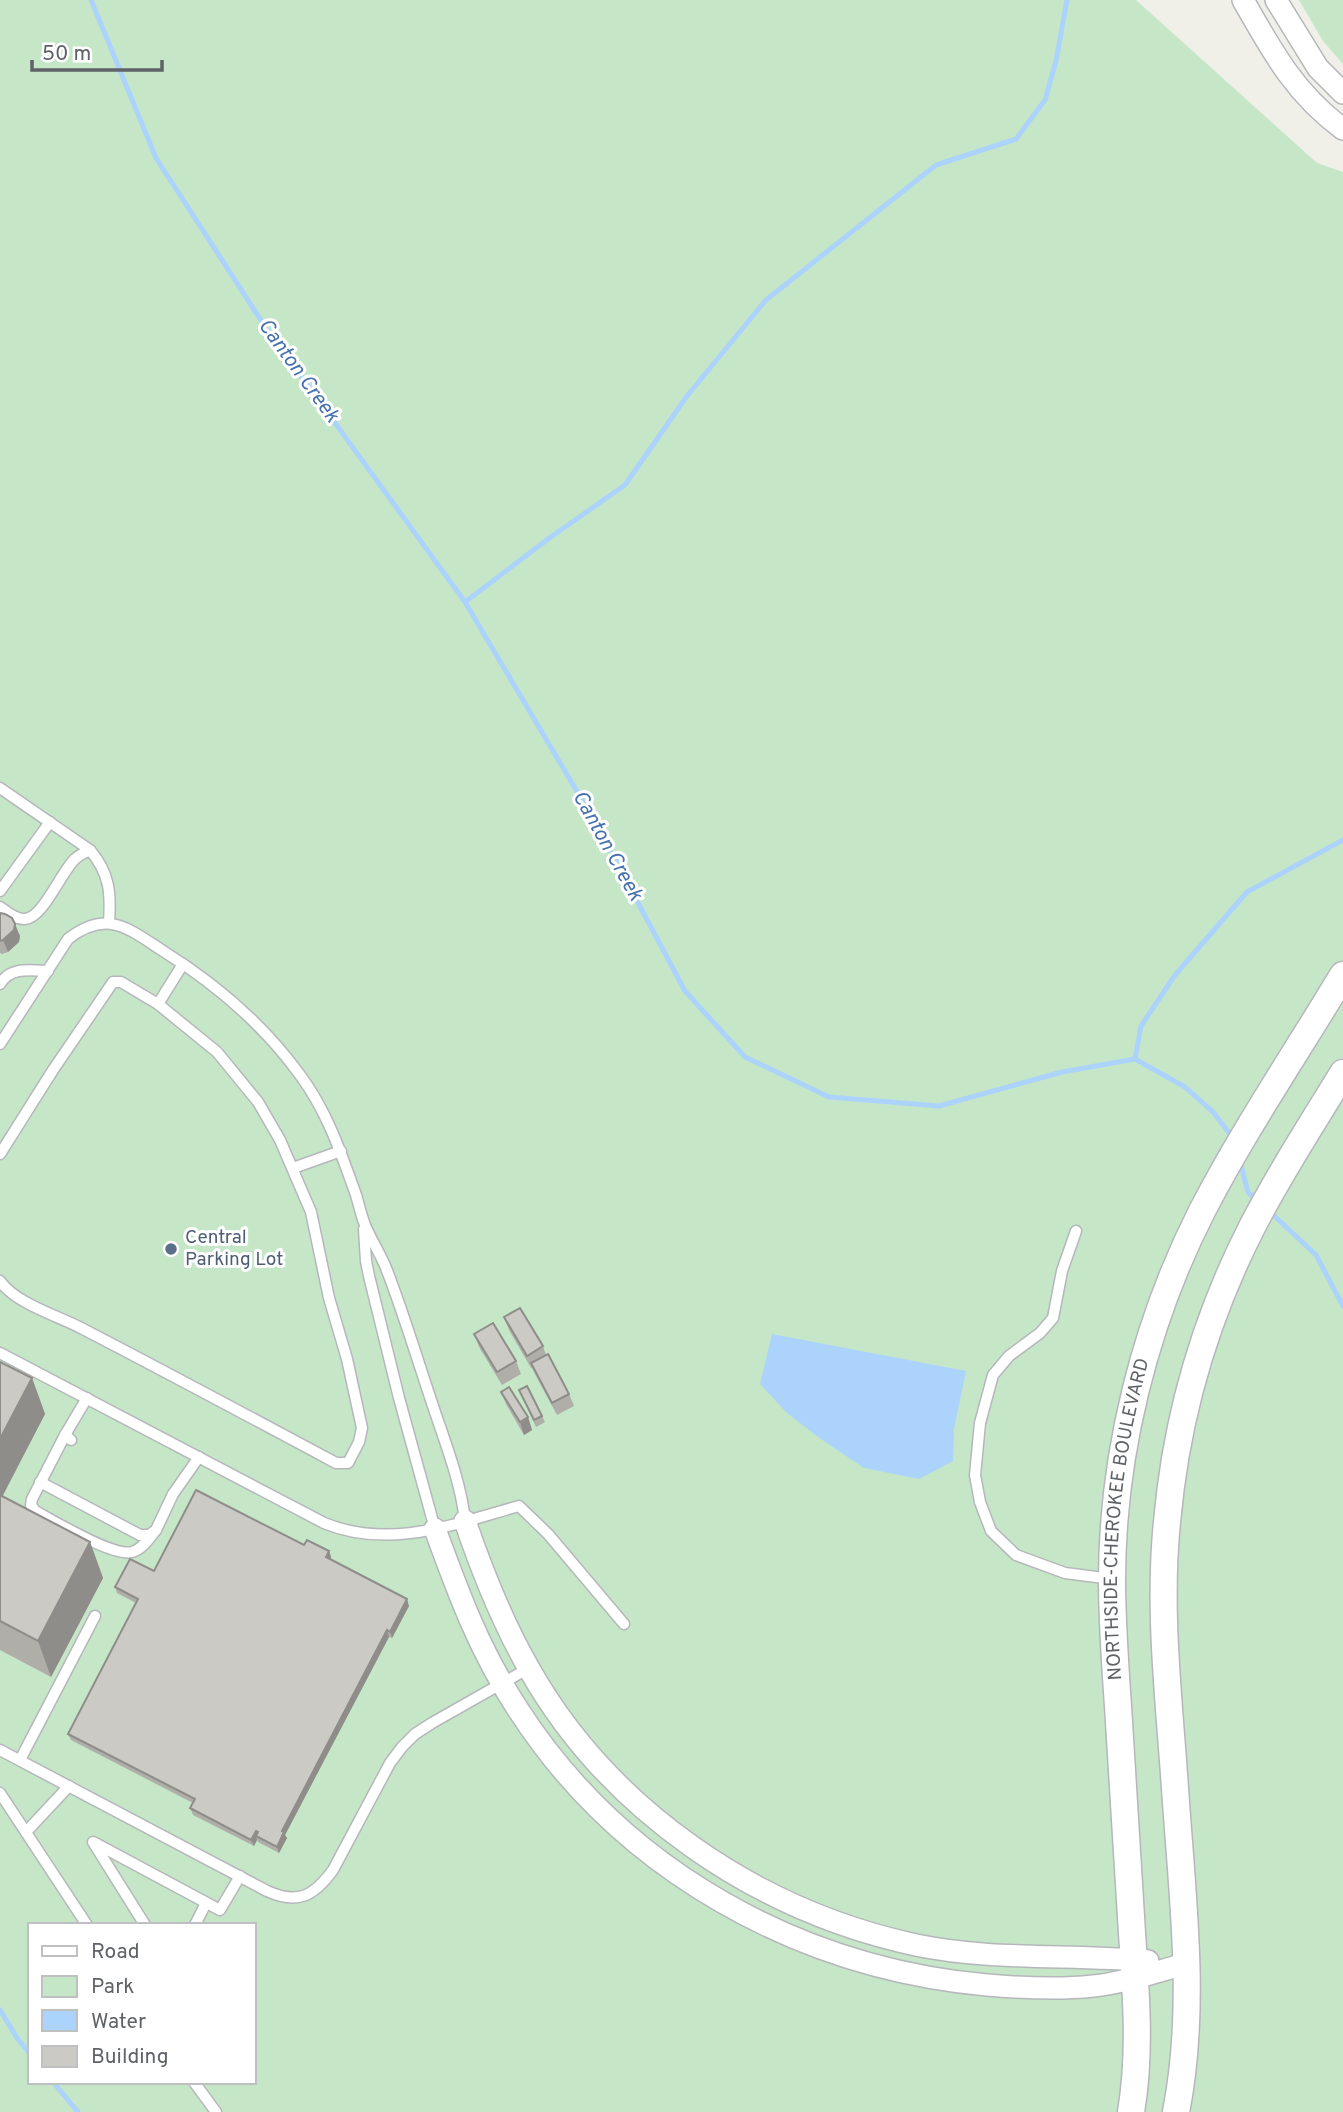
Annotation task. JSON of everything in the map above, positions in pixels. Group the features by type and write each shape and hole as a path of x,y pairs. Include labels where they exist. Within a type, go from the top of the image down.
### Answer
{"street":[{"path":"1243,0 1288,76 1319,109 1343,129"},
{"path":"1276,0 1318,68 1343,93"},
{"name":"NORTHSIDE-CHEROKEE BOULEVARD","path":"1131,2112 1137,2058 1134,1968 1112,1579 1119,1479 1125,1441 1146,1355 1170,1284 1201,1213 1343,975"},
{"name":"NORTHSIDE-CHEROKEE BOULEVARD","path":"1176,2112 1186,2028 1185,1964 1165,1639 1164,1561 1170,1496 1182,1422 1215,1311 1252,1227 1343,1073"},
{"path":"465,1521 498,1607 528,1668 558,1713 582,1744 639,1804 720,1866 787,1902 848,1927 945,1950 1007,1956 1088,1956 1134,1968 1185,1964"},
{"path":"435,1529 477,1637 519,1711 580,1789 608,1817 641,1846 703,1891 777,1931 860,1962 945,1980 1048,1988 1094,1986 1134,1968"}],"lane":[{"path":"0,788 89,850 98,860 107,880 108,923"},
{"path":"0,891 50,822"},
{"path":"0,907 18,919 27,920 43,906 70,865 89,850"},
{"path":"0,1044 68,939 80,930 95,924 108,923 130,930 183,964 230,999 274,1041 312,1092 341,1151 364,1223 392,1284 443,1436 464,1504 465,1521"},
{"path":"158,1004 183,964"},
{"path":"0,984 4,977 21,969 48,971"},
{"path":"0,1154 113,982 121,982 158,1004 217,1052 258,1102 293,1168 311,1212 329,1298 362,1428 359,1443 348,1462 336,1463 17,1297 0,1281"},
{"path":"293,1168 341,1151"},
{"path":"364,1223 369,1276 435,1529"},
{"path":"1076,1231 1062,1271 1053,1318 1040,1333 1009,1356 993,1375 980,1423 975,1475 980,1502 991,1531 1016,1555 1065,1573 1112,1579"},
{"path":"0,1353 342,1531 382,1536 435,1529 519,1506 548,1534 624,1624"},
{"path":"87,1398 68,1438 32,1499 31,1505 35,1511 114,1551 132,1552 142,1546 156,1530 173,1494 199,1457"},
{"path":"40,1482 140,1535 149,1535 156,1530"},
{"path":"20,1760 96,1616"},
{"path":"0,1750 278,1896 295,1898 309,1894 324,1882 333,1870 385,1772 402,1746 432,1723 528,1668"},
{"path":"26,1832 69,1786"},
{"path":"0,1793 85,1923"},
{"path":"144,1923 93,1842 220,1910 240,1876"},
{"path":"196,1923 206,1903"},
{"path":"195,2084 216,2112"}],"green space":[{"path":"0,0 1136,0 1317,163 1343,172 1343,2112 0,2112"},
{"path":"1299,0 1343,0 1343,64 1323,41"}],"water":[{"path":"772,1334 966,1371 954,1429 953,1461 919,1479 864,1468 818,1437 787,1413 760,1384"}],"building":[{"path":"0,913 12,918 15,924 14,930 0,941"},
{"path":"520,1308 543,1346 527,1356 504,1317"},
{"path":"493,1323 516,1361 497,1372 474,1334"},
{"path":"548,1354 569,1394 552,1403 531,1363"},
{"path":"0,1362 32,1378 0,1439"},
{"path":"527,1386 542,1416 534,1420 519,1390"},
{"path":"509,1387 528,1417 520,1422 501,1392"},
{"path":"196,1490 304,1545 307,1540 329,1551 326,1557 407,1599 390,1632 387,1630 282,1831 284,1832 277,1847 256,1836 256,1831 251,1840 190,1808 195,1799 68,1734 138,1599 115,1587 130,1559 154,1571"},
{"path":"0,1495 90,1542 38,1641 0,1621"}],"waterway":[{"name":"Canton Creek","path":"91,0 156,158 266,328 465,602 595,822 685,991 745,1057 829,1097 939,1106 1062,1072 1135,1059 1185,1087 1213,1112 1234,1139"},
{"path":"465,602 625,485 687,396 766,300 936,165 1016,139 1045,100 1056,61 1067,0"},
{"path":"1135,1059 1141,1026 1175,975 1247,892 1343,840"},
{"name":"Canton Creek","path":"1240,1162 1248,1192 1256,1200"},
{"name":"Canton Creek","path":"1269,1211 1316,1255 1343,1306"},
{"path":"0,2010 28,2052"},
{"path":"55,2084 78,2112"}],"place":[{"name":"Central Parking Lot","path":"171,1249"}]}
